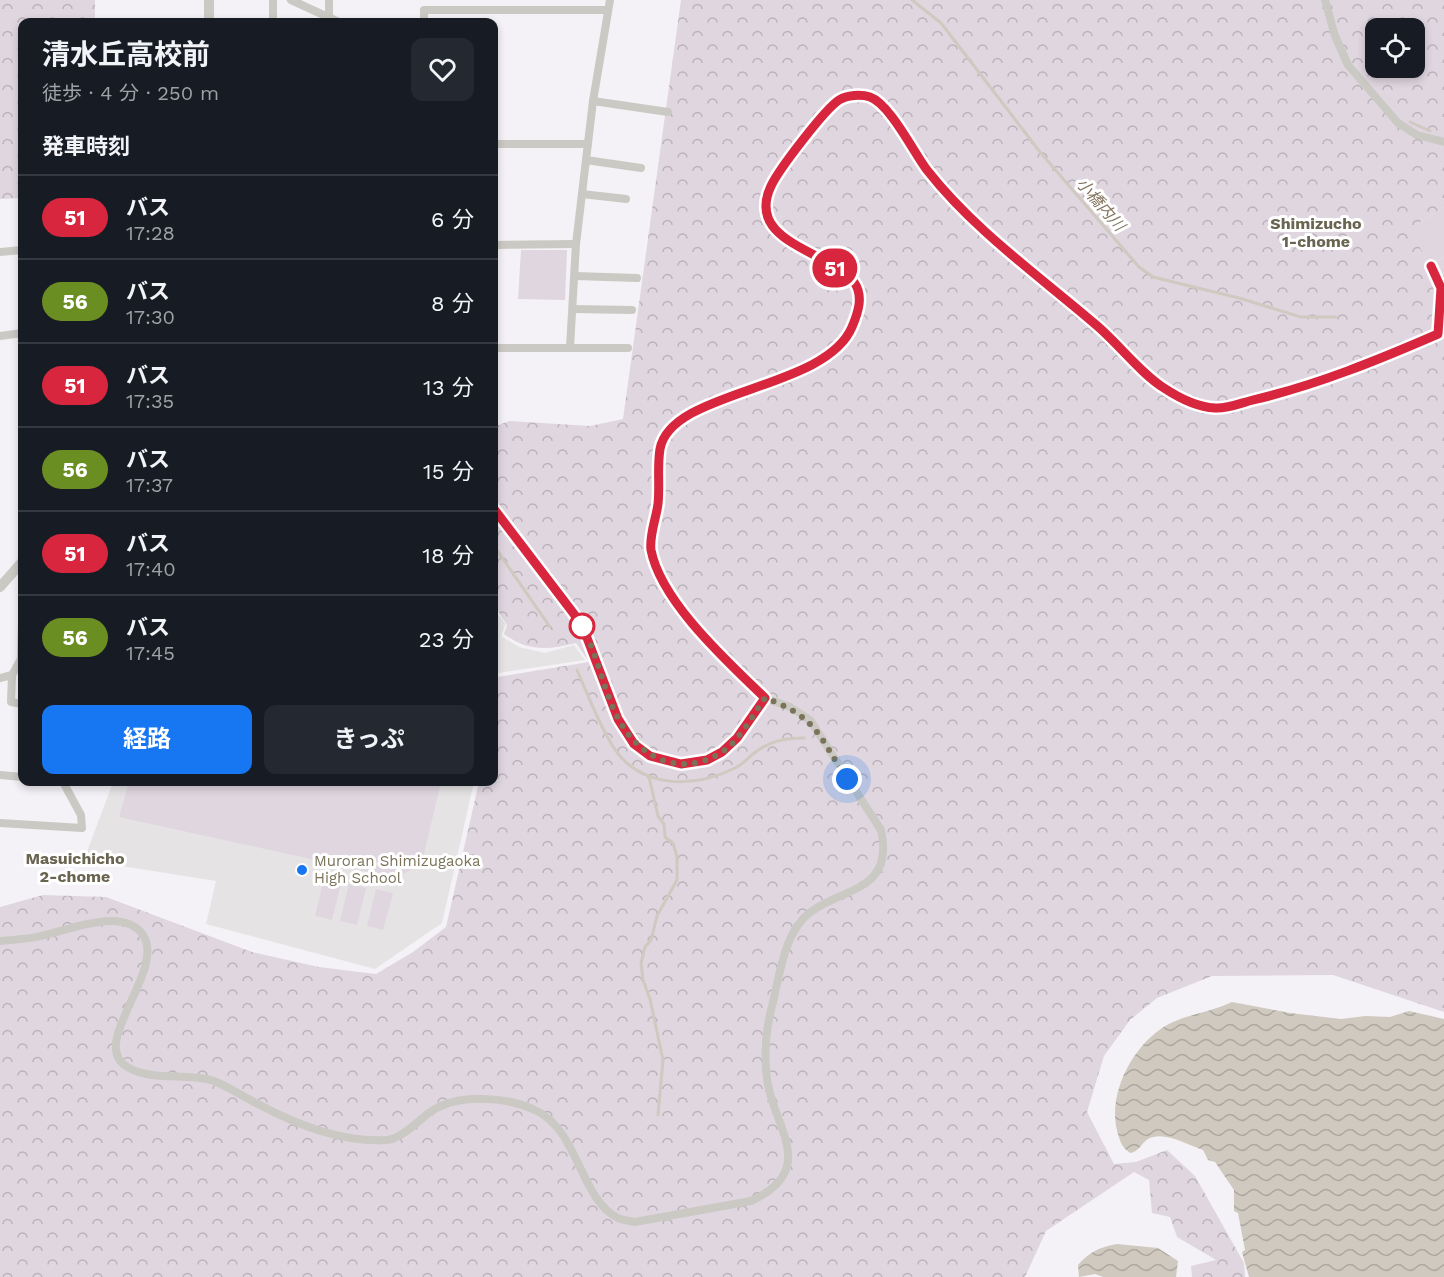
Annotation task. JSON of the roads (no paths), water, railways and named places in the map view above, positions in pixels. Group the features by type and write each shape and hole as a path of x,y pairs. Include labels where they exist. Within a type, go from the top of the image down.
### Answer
{"street":[{"path":"209,0 209,18"},
{"path":"273,0 273,18"},
{"path":"291,0 328,18"},
{"path":"329,0 333,18"},
{"path":"570,347 576,244 593,101 610,0"},
{"path":"1325,0 1335,36 1348,65 1398,123 1417,135 1444,142"},
{"path":"424,18 424,10 608,10"},
{"path":"0,941 42,936 101,921 121,921 142,933 148,947 145,971 115,1041 118,1058 128,1068 162,1076 212,1081 315,1130 363,1140 391,1140 447,1102 488,1100 518,1105 538,1111 554,1124 570,1145 603,1206 618,1218 635,1222 751,1201 765,1194 777,1182 786,1167 790,1152 767,1080 766,1048 771,1010 792,938 802,920 873,876 882,864 885,847 881,830 810,720 790,707 765,698 700,633 664,584 650,545 658,503 659,456 662,439 676,422 750,389 797,372 825,356 850,332 860,302 855,283 776,230 767,215 766,200 771,184 838,100 851,95 870,97 882,105 928,171 972,220 1099,327 1161,387 1193,403 1218,409 1325,379 1441,333 1441,288 1431,266"},
{"path":"593,101 668,112"},
{"path":"498,144 588,144"},
{"path":"586,160 641,168"},
{"path":"582,194 626,200"},
{"path":"498,245 576,244"},
{"path":"0,252 18,250"},
{"path":"575,276 637,278"},
{"path":"573,309 632,310"},
{"path":"0,336 18,334"},
{"path":"498,348 628,348"},
{"path":"498,514 574,614 589,640 618,719 634,744 650,756 681,764 707,760 722,752 737,738 765,698"},
{"path":"0,588 18,567"},
{"path":"18,664 12,675 11,702 18,703"},
{"path":"0,678 12,675"},
{"path":"0,775 18,777"},
{"path":"0,823 82,828 81,815 65,786"}],"water":[{"path":"1232,1002 1290,1013 1341,1019 1366,1016 1390,1017 1409,1011 1444,1019 1444,1277 1249,1277 1242,1252 1245,1250 1238,1213 1234,1211 1234,1190 1215,1162 1208,1160 1203,1150 1168,1137 1148,1139 1136,1151 1130,1153 1123,1147 1115,1119 1116,1104 1119,1088 1133,1058 1154,1034 1167,1025"},
{"path":"1117,1244 1158,1248 1178,1261 1176,1277 1103,1277 1095,1274 1079,1277 1078,1265 1086,1257 1100,1249"}],"waterway":[{"name":"小橋内川","path":"912,0 941,23 1040,152 1139,267 1153,277 1239,298 1301,317 1336,317"},
{"path":"1410,122 1430,131"},
{"path":"498,552 550,627"},
{"path":"577,670 612,745 623,759 637,770 652,777 685,782 719,775 738,767 771,743 804,738"},
{"path":"649,777 658,816 664,824 665,837 673,843 677,857 677,880 657,916 651,940 645,947 641,963 643,980 650,999 663,1060 658,1115"}],"place":[{"name":"Muroran Shimizugaoka High School","path":"302,870"}],"district":[{"name":"Shimizucho 1-chome","path":"1316,232"},
{"name":"Masuichicho 2-chome","path":"75,867"}]}
